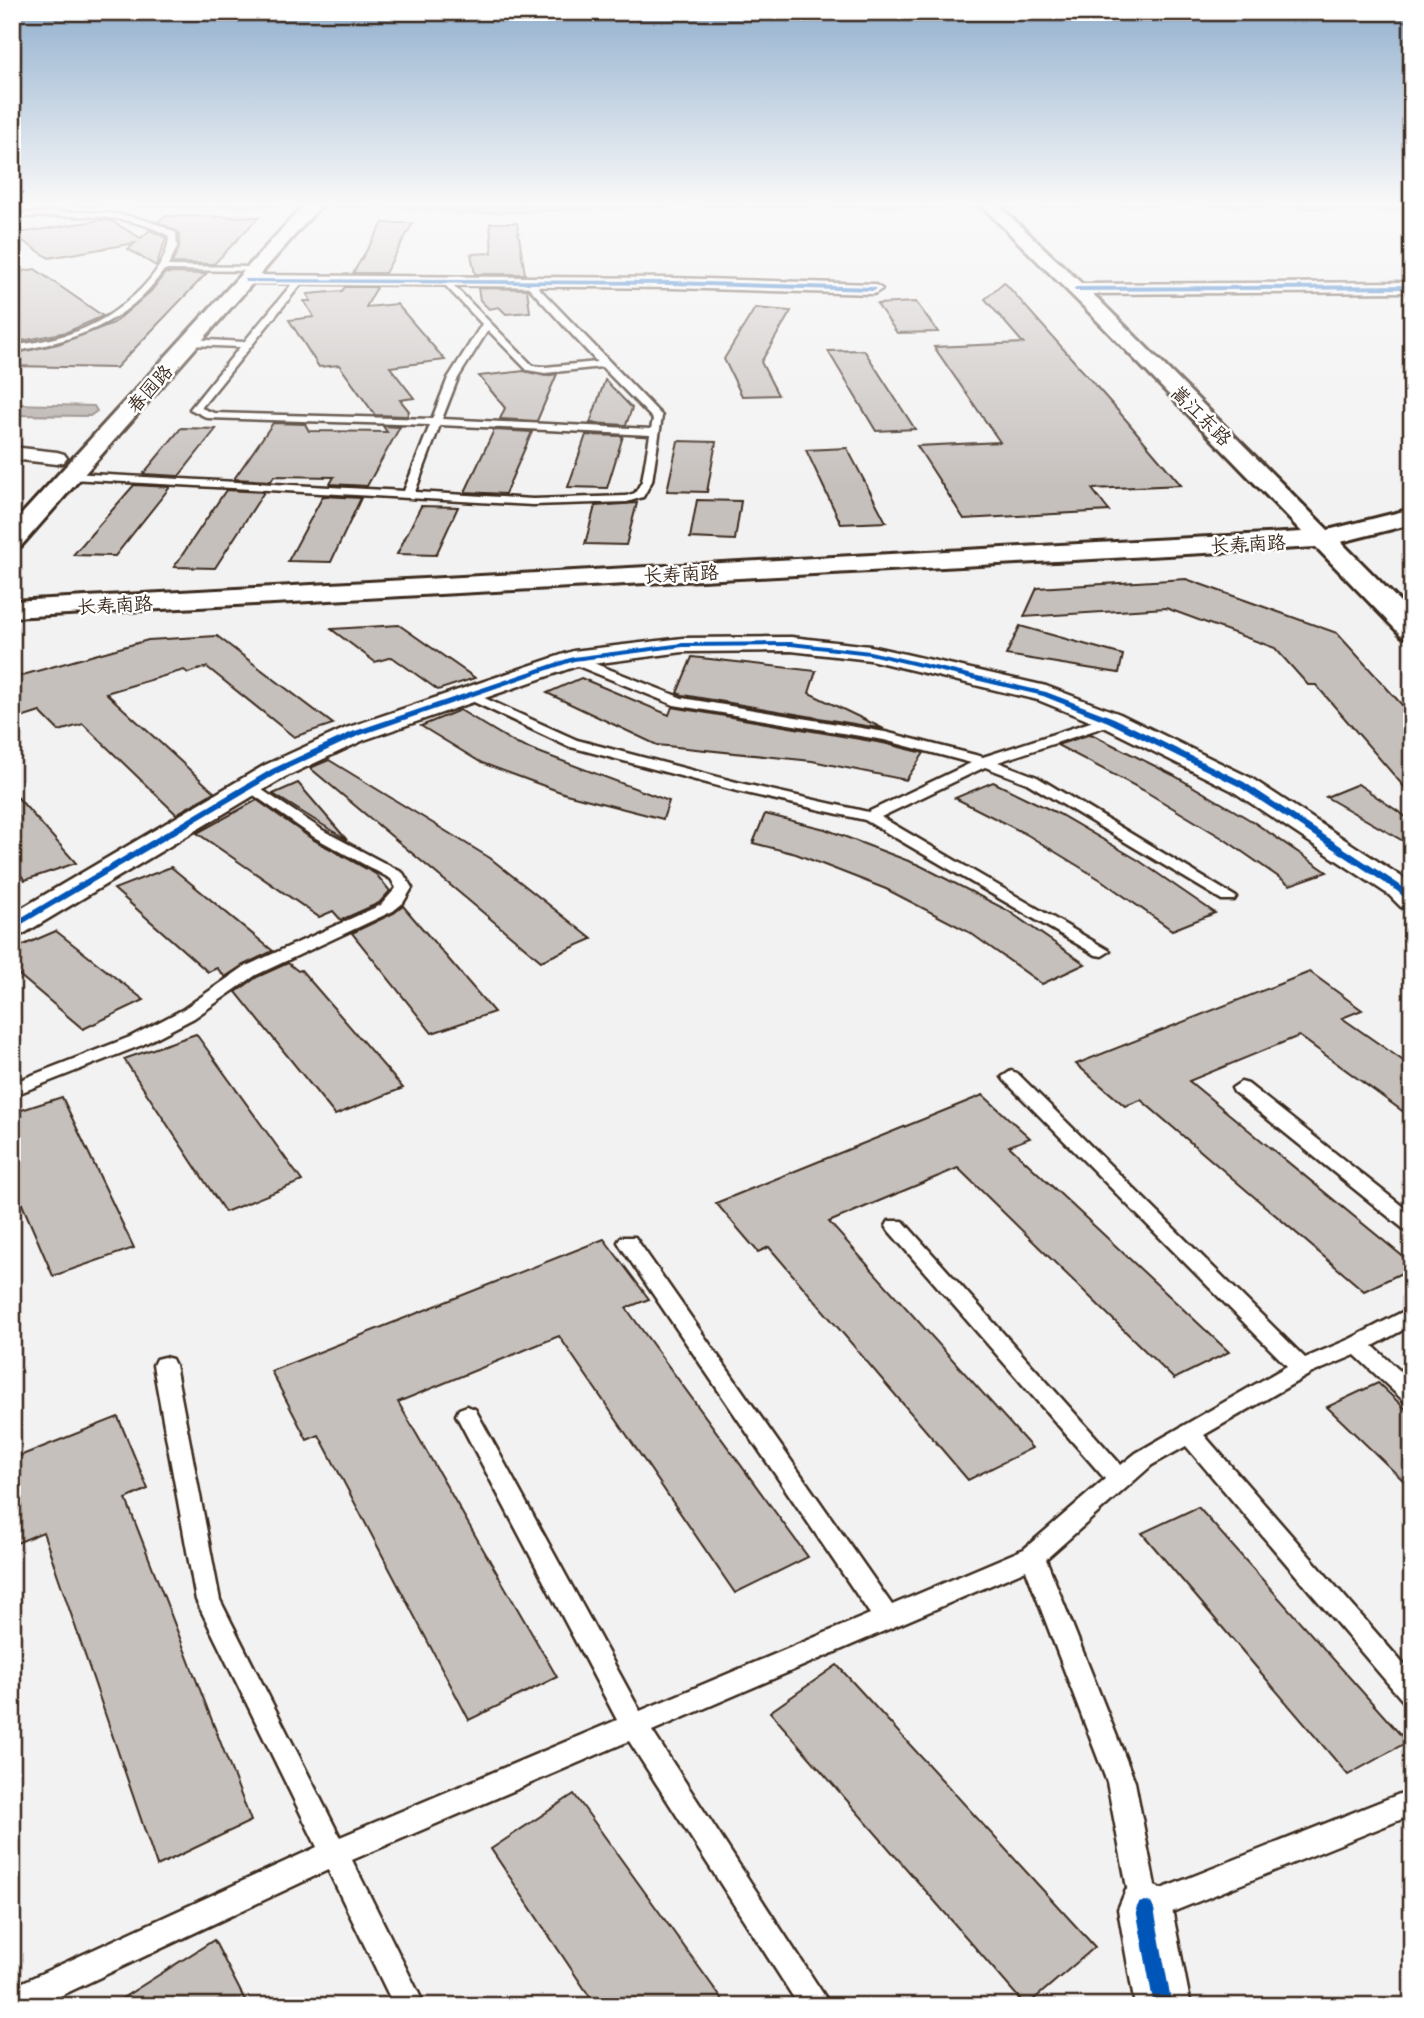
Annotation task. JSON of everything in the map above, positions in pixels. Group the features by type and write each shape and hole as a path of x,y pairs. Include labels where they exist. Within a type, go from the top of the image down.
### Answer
{"main road":[{"name":"春园路","path":"112,398 218,298"},
{"name":"春园路","path":"12,541 190,342 225,298"},
{"name":"嵩江东路","path":"1095,298 1321,526 1412,630"},
{"name":"嵩江东路","path":"1096,298 1280,465"},
{"path":"39,478 75,438"},
{"name":"长寿南路","path":"12,598 1321,526 1350,532 1412,516"},
{"name":"长寿南路","path":"12,609 1321,526"},
{"path":"1350,532 1384,571"}],"street":[{"path":"12,453 57,458"},
{"path":"12,927 275,771 355,734 573,659 683,645 791,644 857,652 1046,694 1111,720 1241,784 1408,891"},
{"path":"1145,1909 1163,2006"}],"lane":[{"path":"12,349 62,340 106,321 131,298"},
{"path":"285,298 195,409 200,413 212,416 655,432"},
{"path":"462,298 530,368 545,370 604,364"},
{"path":"71,476 533,502 626,499 639,495 647,481 658,418 543,298"},
{"path":"408,495 453,378 487,324"},
{"path":"190,342 247,345"},
{"path":"573,659 679,702 886,736 984,762 1032,780 1228,897"},
{"path":"466,695 572,743 743,788 870,817 1102,951"},
{"path":"870,817 984,762 1111,720"},
{"path":"12,1090 136,1041 188,1014 250,971 387,908 397,900 404,888 397,876 319,834 250,786"},
{"path":"1011,1077 1302,1368"},
{"path":"1241,1088 1412,1225"},
{"path":"896,1226 1120,1480"},
{"path":"628,1242 887,1618"},
{"path":"12,2003 335,1853 1033,1556 1144,1459 1302,1368 1358,1345 1412,1315"},
{"path":"1358,1345 1412,1395"},
{"path":"164,1365 208,1600 410,2006"},
{"path":"467,1415 634,1726 816,2006"},
{"path":"1189,1433 1412,1693"},
{"path":"1033,1556 1121,1782 1145,1909 1412,1802"}],"shaded area":[{"path":"12,404 94,406 97,411 90,416 12,415"}],"building":[{"path":"12,298 77,298 103,316 67,332 12,343"},
{"path":"143,298 183,298 116,368 12,366 12,354 58,344 114,323"},
{"path":"309,298 371,298 366,307 397,304 445,360 390,367 414,398 400,400 409,411 407,416 375,415 339,365 319,367 289,320 314,317 304,301 311,301"},
{"path":"528,298 530,312 506,314 499,307 489,309 480,300"},
{"path":"1018,298 1181,485 1092,489 1109,511 964,519 917,446 1000,442 934,347 1023,343 985,299"},
{"path":"916,302 938,332 897,333 877,304"},
{"path":"755,308 791,311 761,362 778,395 742,396 724,359"},
{"path":"864,350 915,429 876,431 828,351"},
{"path":"524,371 545,376 557,374 537,421 500,419 505,408 479,376"},
{"path":"605,380 632,408 626,425 590,423"},
{"path":"273,423 305,424 309,431 387,432 383,426 400,427 367,486 330,484 334,477 274,476 271,481 234,479"},
{"path":"181,428 216,429 179,476 143,474"},
{"path":"494,430 532,432 505,494 465,492"},
{"path":"586,435 623,436 607,488 568,487"},
{"path":"678,441 716,442 707,492 667,491"},
{"path":"847,448 886,522 841,524 806,450"},
{"path":"134,485 170,487 115,556 73,555"},
{"path":"226,490 264,492 215,568 174,567"},
{"path":"323,496 361,498 331,562 288,561"},
{"path":"697,500 741,501 735,540 690,538"},
{"path":"637,503 626,545 585,544 595,506"},
{"path":"421,506 458,507 436,555 397,554"},
{"path":"1186,579 1337,633 1412,716 1412,796 1316,685 1308,685 1275,648 1166,608 1024,617 1037,588"},
{"path":"399,625 475,678 438,690 392,657 375,662 331,629"},
{"path":"1020,626 1123,655 1119,673 1006,655"},
{"path":"217,636 333,724 294,737 207,667 188,673 184,670 106,693 214,792 176,814 83,724 59,731 40,712 12,721 12,678 148,640"},
{"path":"692,657 816,671 809,693 884,729 677,693"},
{"path":"581,678 669,715 672,707 883,743 924,753 906,780 812,761 657,745 547,693"},
{"path":"460,710 517,744 669,801 663,819 566,794 482,763 421,726"},
{"path":"1091,734 1173,775 1252,821 1327,872 1290,885 1224,839 1143,790 1057,745"},
{"path":"329,760 490,858 592,939 541,961 310,768"},
{"path":"993,782 1059,814 1138,860 1215,913 1172,930 1101,880 1026,834 955,798"},
{"path":"298,783 347,840 273,794"},
{"path":"1358,784 1412,821 1412,846 1326,797"},
{"path":"12,791 76,863 25,880 12,865"},
{"path":"257,800 312,839 376,874 390,891 379,903 341,920 333,911 319,917 197,833"},
{"path":"765,814 825,829 919,865 1007,910 1085,964 1042,984 969,932 886,889 796,854 753,843"},
{"path":"171,867 273,951 225,977 217,968 208,972 114,889"},
{"path":"403,906 494,1012 432,1033 352,933"},
{"path":"56,931 144,1000 83,1029 12,969 12,950"},
{"path":"288,963 298,971 301,970 403,1088 335,1115 236,992 257,977"},
{"path":"1310,972 1362,1010 1342,1018 1412,1067 1412,1118 1299,1036 1189,1081 1412,1264 1412,1268 1364,1291 1141,1100 1125,1106 1076,1064"},
{"path":"196,1034 302,1181 225,1212 124,1059"},
{"path":"983,1095 1030,1138 1009,1146 1229,1352 1174,1379 958,1168 829,1222 1032,1448 968,1480 769,1247 758,1252 716,1203"},
{"path":"62,1097 134,1248 53,1276 12,1181 12,1113"},
{"path":"604,1239 649,1299 626,1308 808,1557 735,1593 559,1336 398,1402 557,1677 469,1720 319,1435 307,1440 271,1371"},
{"path":"1378,1383 1412,1415 1412,1489 1327,1407"},
{"path":"118,1417 148,1489 126,1499 251,1821 157,1866 43,1532 12,1545 12,1459"},
{"path":"1198,1507 1407,1742 1348,1775 1142,1533"},
{"path":"837,1665 1095,1947 1026,2006 770,1712"},
{"path":"574,1794 727,2006 596,2006 491,1849"},
{"path":"214,1940 248,2006 110,2006"}],"cycle path":[{"path":"12,927 275,771 355,734 573,659 683,645 791,644 870,653 1046,694 1111,720 1241,784 1400,889 1412,900"},
{"path":"1145,1909 1163,2006"}]}
